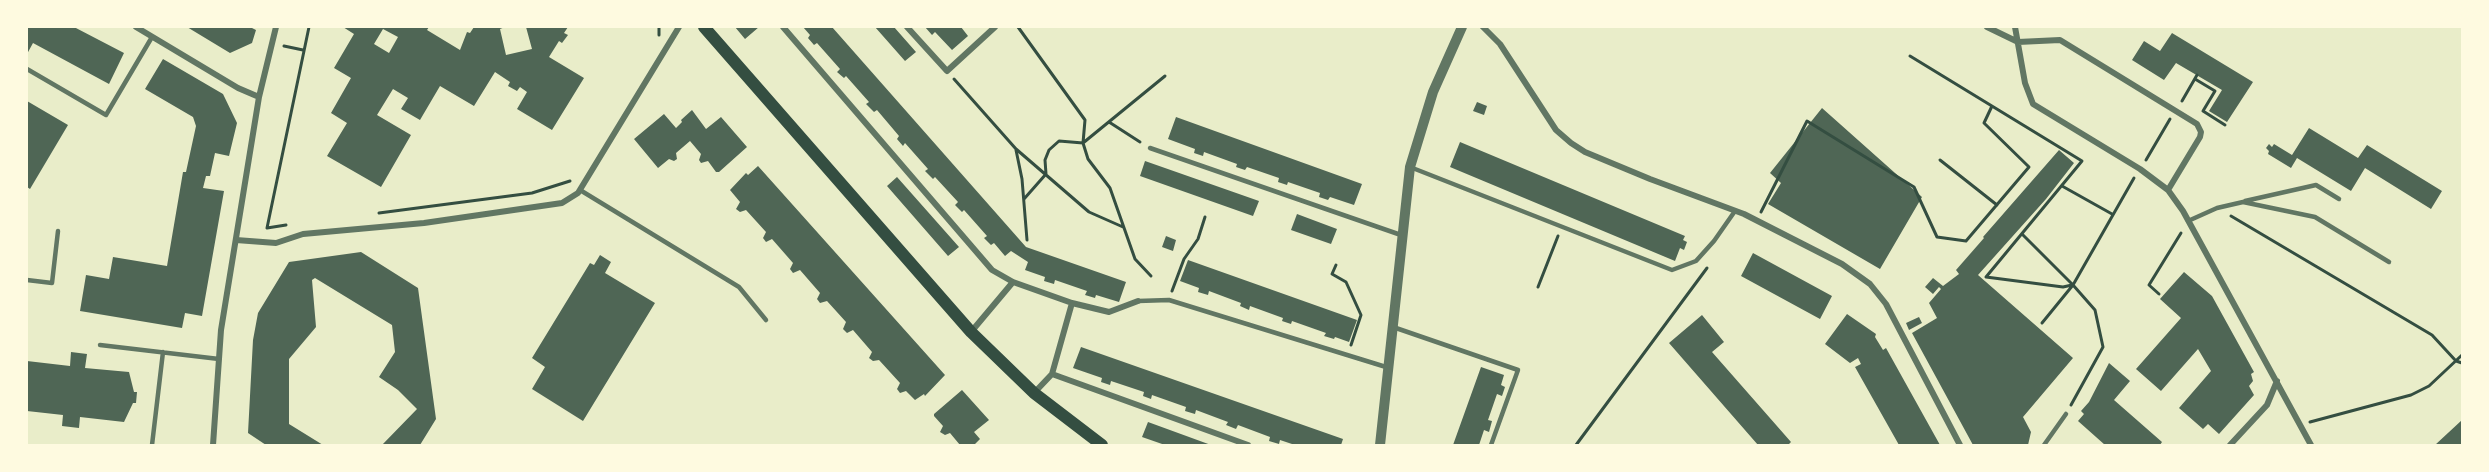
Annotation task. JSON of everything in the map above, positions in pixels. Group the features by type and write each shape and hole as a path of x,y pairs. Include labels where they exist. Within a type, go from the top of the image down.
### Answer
{"main road":[{"path":"704,27 971,332 1034,393 1102,445"}],"street":[{"path":"136,27 238,88 259,97"},
{"path":"213,445 221,330 259,97 276,27"},
{"path":"236,240 276,243 303,234 424,223 562,203 580,190 679,27"},
{"path":"783,27 993,270 1013,282 1072,303 1109,312 1138,301"},
{"path":"908,27 946,71 995,27"},
{"path":"1380,445 1410,167 1433,92 1462,27"},
{"path":"1483,27 1500,44 1556,130 1571,143 1585,152 1650,179 1735,211 1842,264 1870,284 1886,304 1960,445"},
{"path":"1986,27 2018,42 2060,40 2197,124 2201,132 2168,190"},
{"path":"2015,27 2025,83 2033,104 2140,169 2168,190 2188,221 2311,445"},
{"path":"971,332 1013,282"},
{"path":"1034,393 1052,374 1072,303"},
{"path":"1052,374 1248,445"},
{"path":"2230,445 2267,405 2277,381"}],"lane":[{"path":"27,69 106,115 152,37"},
{"path":"1150,148 1401,235"},
{"path":"1410,167 1672,270 1696,261 1714,241 1735,211"},
{"path":"2188,221 2217,208 2316,185 2339,199"},
{"path":"580,190 740,287 766,320"},
{"path":"2243,202 2315,217 2389,262"},
{"path":"27,280 52,284 58,231"},
{"path":"1138,301 1169,300 1388,368"},
{"path":"1393,327 1518,370 1491,445"},
{"path":"100,345 219,359"},
{"path":"152,445 163,352"},
{"path":"2044,445 2066,414"}],"path":[{"path":"291,225 267,228 309,27"},
{"path":"657,41 659,27"},
{"path":"1018,27 1085,120 1083,143 1088,159 1110,188 1135,259 1151,276"},
{"path":"272,43 303,50"},
{"path":"1910,56 2082,161 1986,277 2063,287 2073,285"},
{"path":"946,71 1016,149 1089,212 1124,228"},
{"path":"1024,199 1046,174 1045,160 1049,150 1059,141 1083,143 1165,76"},
{"path":"2190,87 2196,77 2215,91 2203,111 2225,125"},
{"path":"1756,221 1807,121 1914,187 1937,237 1966,241 2029,167 1984,123 1992,106"},
{"path":"2042,323 2073,285 2112,214 2176,111"},
{"path":"1109,122 1150,148"},
{"path":"1016,149 1024,199 1027,240"},
{"path":"1940,160 1997,205"},
{"path":"373,214 532,193 560,185 573,178"},
{"path":"2062,186 2112,214"},
{"path":"2217,208 2432,335 2457,361 2462,363"},
{"path":"1169,300 1184,259 1198,239 1205,217"},
{"path":"2159,294 2149,285 2188,221"},
{"path":"1538,287 1562,225"},
{"path":"2022,234 2095,310 2103,347 2066,414"},
{"path":"1576,445 1711,262"},
{"path":"1335,265 1332,274 1346,282 1361,315 1347,355"},
{"path":"2299,425 2411,395 2429,386 2462,356"}],"building":[{"path":"27,27 74,27 124,53 109,84 33,43 27,54"},
{"path":"187,27 250,27 256,30 252,43 230,53"},
{"path":"343,27 429,27 427,30 460,50 467,32 470,33 474,27 505,27 500,29 506,55 532,49 526,27 568,27 564,33 568,35 562,43 559,41 549,57 584,78 552,130 517,109 527,92 520,87 517,91 508,86 510,82 495,72 474,106 440,86 420,120 401,109 408,98 393,89 377,115 411,135 381,187 327,156 347,123 331,113 351,78 334,68 354,34","holes":["383,29 398,37 389,53 374,44"]},
{"path":"735,27 759,27 745,39"},
{"path":"803,27 832,27 1026,247 1126,282 1119,302 1096,295 1095,298 1085,295 1087,291 1055,280 1054,284 1044,281 1045,277 1025,270 1028,262 1011,251 1005,256 994,243 991,245 984,238 987,236 964,210 962,212 955,205 958,202 935,177 933,179 925,171 928,169 905,143 903,146 897,139 899,136 877,110 874,112 866,104 869,102 846,76 844,78 837,72 840,69 817,43 814,45 808,38 810,35"},
{"path":"875,27 894,27 916,52 905,61"},
{"path":"925,27 961,27 968,36 952,50 935,32 932,35"},
{"path":"2172,33 2253,82 2227,122 2209,111 2222,90 2176,63 2164,80 2132,60 2144,41 2160,51"},
{"path":"163,59 223,94 237,123 229,156 215,153 210,176 206,176 203,188 224,191 202,316 185,313 182,328 80,311 86,275 109,279 113,257 167,266 183,172 186,172 196,126 193,117 145,89"},
{"path":"27,101 68,125 30,189 27,187"},
{"path":"1477,102 1487,106 1484,115 1473,111"},
{"path":"1822,108 1922,197 1880,269 1768,204 1781,183 1770,173"},
{"path":"692,110 706,129 721,117 747,147 719,172 716,172 708,161 701,163 699,160 701,154 690,141 676,153 677,159 674,161 669,159 658,168 634,139 664,114 676,128"},
{"path":"1176,117 1362,184 1354,205 1330,197 1328,200 1319,197 1320,193 1288,182 1287,185 1278,182 1279,178 1247,167 1245,170 1236,167 1237,164 1204,152 1203,156 1194,153 1195,149 1168,139"},
{"path":"2309,128 2358,158 2367,145 2442,191 2431,209 2365,168 2351,191 2297,158 2291,168 2268,154 2269,151 2266,148 2269,144 2272,147 2274,144 2292,155"},
{"path":"1460,142 1685,236 1683,240 1687,242 1684,250 1680,248 1675,261 1450,167"},
{"path":"2059,150 2074,163 2046,199 1978,275 2073,358 2023,417 2031,432 2028,445 1973,445 1912,333 1937,318 1929,303 1941,289 1939,287 1933,294 1925,287 1933,278 1943,286 1959,274 1956,270"},
{"path":"1145,161 1259,201 1253,216 1140,176"},
{"path":"758,166 945,375 925,396 924,394 915,400 906,391 900,393 897,389 900,383 879,360 873,361 869,358 872,352 853,330 847,333 843,329 846,322 827,301 820,303 817,299 820,293 800,270 793,273 790,269 793,263 772,239 766,242 763,238 766,232 746,210 740,212 736,209 740,202 730,190 746,173 748,175"},
{"path":"897,177 959,247 948,256 887,186"},
{"path":"1297,214 1337,229 1331,244 1291,230"},
{"path":"1166,236 1176,240 1173,251 1162,247"},
{"path":"361,252 418,288 436,419 420,445 382,445 417,409 398,390 379,377 395,352 392,325 315,278 312,280 316,327 289,359 289,424 323,445 266,445 248,433 253,340 258,313 289,262"},
{"path":"1753,253 1832,296 1820,319 1741,276"},
{"path":"600,255 611,262 605,273 655,303 583,421 532,389 545,367 532,358 590,263 594,265"},
{"path":"1188,260 1357,320 1349,342 1324,336 1326,333 1292,321 1291,324 1282,321 1283,318 1250,306 1249,310 1240,306 1241,303 1209,291 1208,295 1198,292 1199,288 1180,281"},
{"path":"2184,272 2212,296 2254,372 2251,374 2253,381 2249,386 2254,395 2219,434 2208,424 2203,429 2179,408 2211,371 2198,349 2161,391 2136,369 2181,318 2160,299"},
{"path":"1847,314 1876,334 1875,337 1883,350 1886,348 1940,445 1899,445 1855,367 1861,364 1858,358 1850,363 1825,344"},
{"path":"1702,315 1724,342 1712,352 1791,442 1788,445 1758,445 1669,343"},
{"path":"1919,317 1922,323 1909,330 1906,323"},
{"path":"1081,347 1343,439 1341,445 1295,445 1280,440 1279,444 1269,441 1270,437 1238,425 1236,429 1226,425 1228,422 1196,410 1195,414 1185,411 1186,407 1152,395 1151,399 1143,396 1144,392 1111,381 1110,385 1101,382 1102,378 1073,368"},
{"path":"71,352 87,354 85,368 129,372 134,392 137,392 136,403 133,403 124,422 80,417 79,428 62,426 63,415 27,411 27,361 70,366"},
{"path":"2109,363 2130,381 2114,400 2162,442 2160,445 2105,445 2078,421 2084,414 2081,411 2089,402"},
{"path":"1481,367 1504,375 1501,385 1505,387 1502,396 1497,394 1488,420 1492,421 1489,432 1484,430 1479,445 1453,445"},
{"path":"962,390 989,420 974,432 980,439 974,445 960,445 950,433 945,435 940,432 943,426 934,416"},
{"path":"2462,420 2462,445 2435,445"},
{"path":"1148,422 1211,445 1165,445 1142,437"}]}
